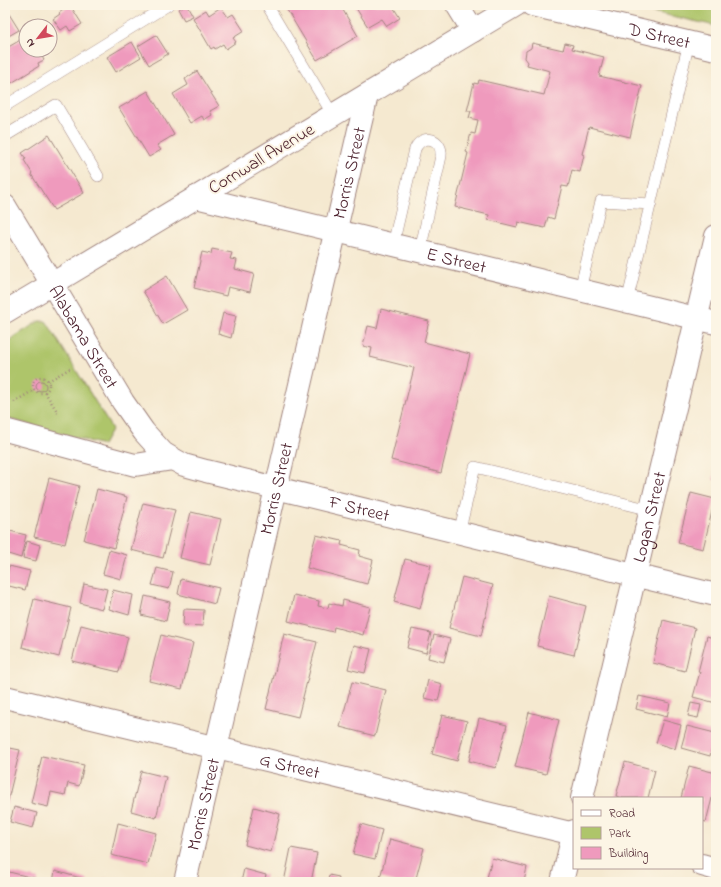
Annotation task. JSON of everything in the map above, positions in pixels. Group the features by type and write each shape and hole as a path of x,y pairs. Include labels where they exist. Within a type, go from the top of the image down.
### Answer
{"street":[{"path":"457,5 473,31"},
{"name":"Cornwall Avenue","path":"5,312 516,5"},
{"name":"D Street","path":"532,5 716,49"},
{"name":"Morris Street","path":"185,882 367,95"},
{"name":"E Street","path":"196,197 706,321"},
{"name":"Alabama Street","path":"5,206 130,412 144,432 163,453 173,459"},
{"name":"Logan Street","path":"582,797 651,510 706,321 716,236"},
{"path":"5,430 134,465 173,459"},
{"name":"F Street","path":"173,459 184,465 206,471 716,594"},
{"name":"G Street","path":"5,697 573,833"},
{"path":"562,882 573,837"},
{"path":"703,866 716,869"}],"lane":[{"path":"5,106 168,5"},
{"path":"267,5 332,115"},
{"path":"627,302 689,42"},
{"path":"5,136 56,105 98,176"},
{"path":"393,245 415,149 417,145 424,140 432,140 439,144 442,152 420,251"},
{"path":"580,290 601,201 651,204"},
{"path":"459,533 475,467 651,510"}],"path":[{"path":"48,381 71,368"},
{"path":"42,377 48,381 49,387 45,392 39,394 34,390 33,383 35,379 42,377"},
{"path":"14,402 34,390"},
{"path":"45,392 58,413"}],"green space":[{"path":"636,5 716,5 716,26 635,8"},
{"path":"39,321 46,321 112,429 103,445 5,418 5,343"}],"building":[{"path":"70,5 82,24 70,31 67,26 61,30 58,26 58,18 54,18 60,14 59,13"},
{"path":"186,5 193,16 184,20 178,9"},
{"path":"284,5 340,5 358,36 317,60"},
{"path":"354,5 392,5 400,18 387,26 382,19 368,27"},
{"path":"221,7 228,17 233,14 244,31 233,38 236,42 226,49 223,44 215,49 214,47 211,49 193,18 206,10 209,15"},
{"path":"9,14 18,31 5,38 5,17"},
{"path":"156,35 168,54 149,65 138,46"},
{"path":"18,41 18,58 43,58 44,60 38,63 39,66 5,87 5,49"},
{"path":"132,42 141,57 116,72 107,57"},
{"path":"532,43 563,50 565,43 573,45 572,49 604,57 599,76 642,86 630,137 589,127 582,154 584,155 580,172 572,170 568,187 562,186 554,219 548,217 545,228 518,222 517,227 488,220 489,215 455,207 468,153 466,152 471,133 475,134 478,120 469,118 471,111 467,111 474,83 478,84 479,80 544,95 550,71 527,65 528,62 525,58 526,51 531,48"},
{"path":"197,71 219,106 210,111 212,115 204,120 202,116 190,123 173,94 188,85 185,79"},
{"path":"148,91 174,135 157,145 161,150 149,157 119,108"},
{"path":"49,135 84,193 54,210 31,174 32,173 24,160 26,159 22,153"},
{"path":"212,249 232,253 230,259 237,260 235,269 254,274 250,292 228,287 226,296 194,288 202,252 211,254"},
{"path":"167,276 187,310 163,324 143,291"},
{"path":"381,309 429,321 424,342 470,354 441,473 391,460 414,368 370,357 372,348 363,346 368,326 377,328"},
{"path":"223,313 236,316 231,338 218,334"},
{"path":"41,381 46,386 41,391 36,386"},
{"path":"715,469 716,480 713,480"},
{"path":"49,478 79,486 65,544 34,537"},
{"path":"97,489 127,497 114,548 84,540"},
{"path":"691,493 715,499 703,549 678,543"},
{"path":"143,503 175,510 163,558 131,550"},
{"path":"191,512 221,519 210,565 180,558"},
{"path":"6,530 26,535 21,558 5,553"},
{"path":"316,535 342,541 341,545 360,550 359,556 373,560 367,584 307,568"},
{"path":"27,541 40,545 36,561 23,558"},
{"path":"109,550 127,555 121,579 103,574"},
{"path":"405,559 431,565 420,609 394,602"},
{"path":"9,566 30,571 25,590 5,585"},
{"path":"157,568 173,572 169,589 152,585"},
{"path":"462,577 493,585 481,636 449,628"},
{"path":"181,579 219,588 215,604 178,594"},
{"path":"84,584 107,589 102,609 80,603"},
{"path":"113,590 133,595 129,615 109,609"},
{"path":"294,595 319,601 318,606 328,608 329,603 342,606 343,600 370,607 363,635 334,627 333,632 288,621"},
{"path":"145,596 170,602 166,621 141,615"},
{"path":"549,596 586,606 574,655 537,646"},
{"path":"34,599 71,608 59,657 22,647"},
{"path":"184,609 204,610 203,626 183,625"},
{"path":"663,620 695,628 685,671 653,663"},
{"path":"81,625 128,637 119,672 72,661"},
{"path":"412,629 431,633 426,653 407,648"},
{"path":"284,634 317,642 298,717 266,709"},
{"path":"161,635 193,643 182,689 149,681"},
{"path":"434,635 450,639 444,662 428,658"},
{"path":"707,636 716,639 716,703 693,697 700,672 698,672"},
{"path":"354,645 371,649 365,673 348,669"},
{"path":"428,680 442,684 438,701 424,698"},
{"path":"352,682 386,690 375,736 340,727"},
{"path":"639,696 670,703 667,717 636,709"},
{"path":"691,703 701,705 698,718 688,716"},
{"path":"529,712 559,720 546,774 515,767"},
{"path":"442,715 467,721 457,761 432,754"},
{"path":"479,718 507,725 496,768 469,761"},
{"path":"663,720 681,725 675,749 656,743"},
{"path":"687,726 715,733 710,756 681,748"},
{"path":"5,747 20,750 7,804 5,803"},
{"path":"42,756 84,765 79,786 68,783 65,795 51,792 48,807 31,803"},
{"path":"625,762 655,770 648,797 616,796"},
{"path":"689,766 716,773 716,782 706,822 703,821 703,797 681,797"},
{"path":"141,771 166,777 156,818 131,811"},
{"path":"14,807 37,813 33,828 10,822"},
{"path":"254,807 280,814 271,852 245,845"},
{"path":"118,823 156,833 148,864 111,855"},
{"path":"361,824 382,830 375,859 353,854"},
{"path":"390,839 424,848 415,882 396,882 380,878"},
{"path":"291,848 317,853 311,882 284,882"},
{"path":"492,858 527,867 524,882 486,882"},
{"path":"244,869 266,875 264,882 241,882"},
{"path":"5,871 38,879 38,882 5,882"},
{"path":"55,871 88,880 88,882 53,882"},
{"path":"329,875 339,877 338,882 327,882"},
{"path":"104,878 118,881 118,882 103,882"}]}
